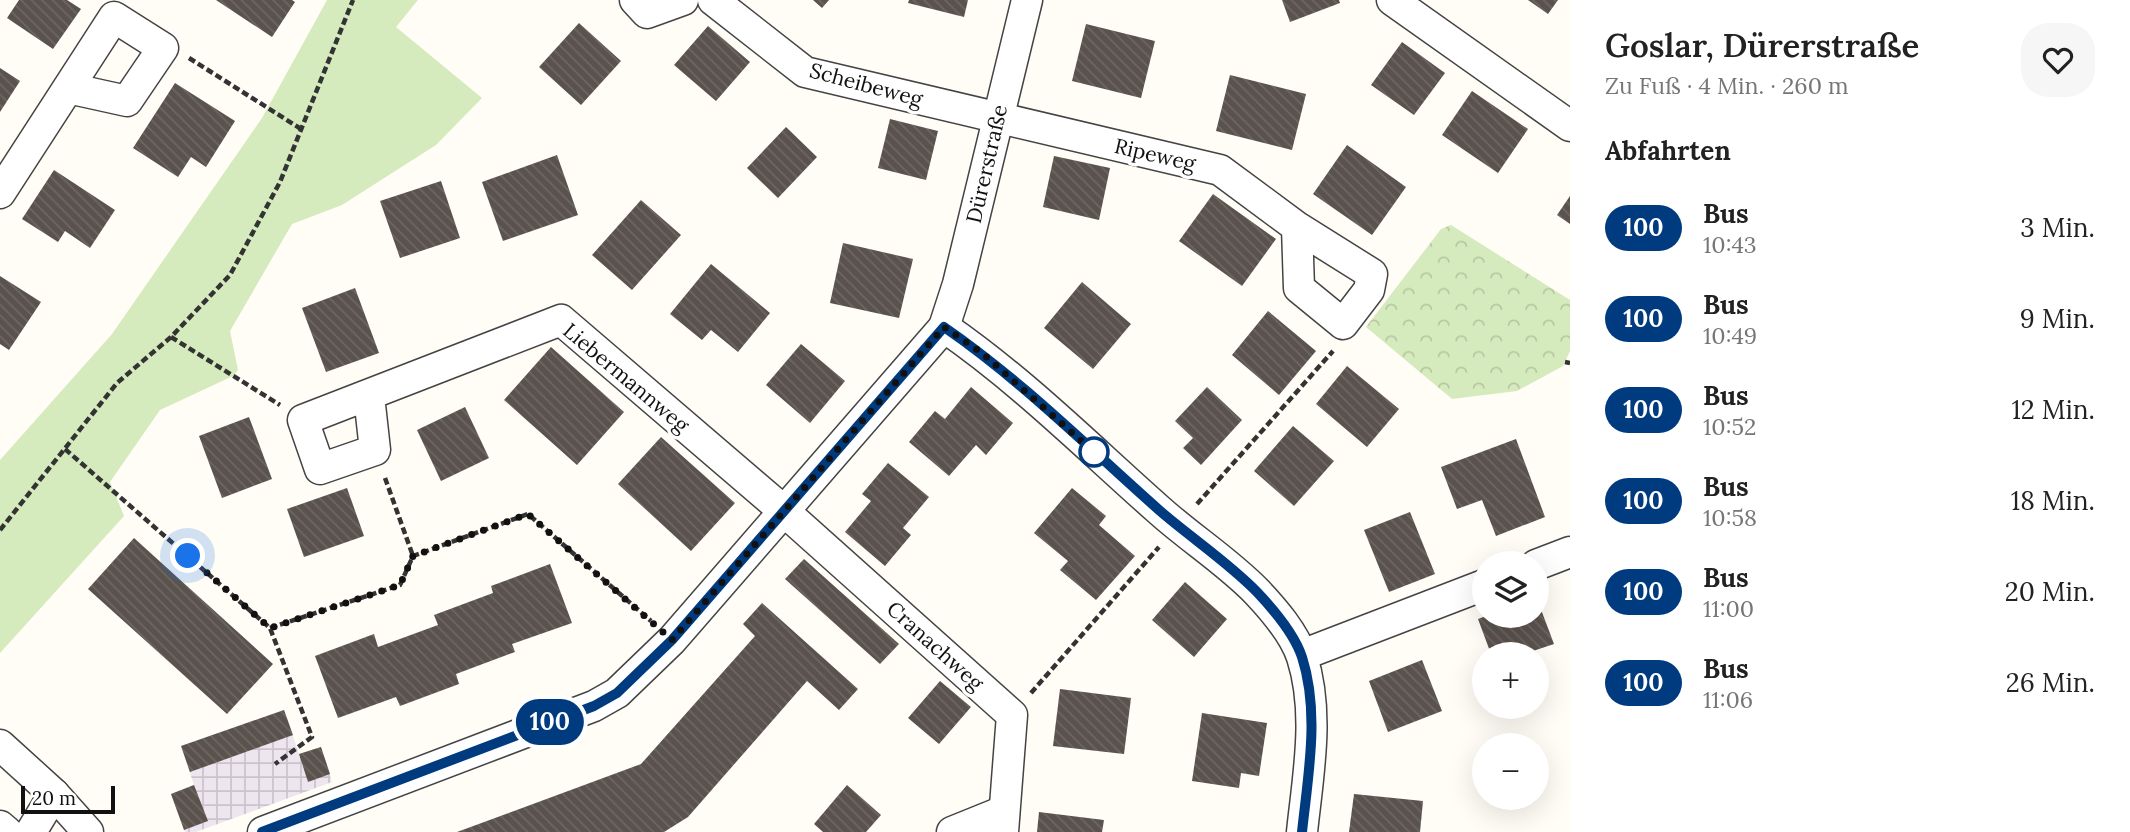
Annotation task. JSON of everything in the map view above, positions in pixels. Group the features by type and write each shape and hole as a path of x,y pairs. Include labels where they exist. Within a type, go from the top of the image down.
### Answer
{"street":[{"path":"635,0 647,13 683,0"},
{"name":"Scheibeweg","path":"713,0 806,72 998,118"},
{"name":"Dürerstraße","path":"944,327 958,284 1027,0"},
{"path":"1392,0 1570,126"},
{"path":"0,193 68,88 114,18 163,48 127,101 68,88"},
{"name":"Ripeweg","path":"998,118 1220,170 1297,227"},
{"name":"Liebermannweg","path":"303,420 561,320 785,512"},
{"path":"262,832 594,706 617,693 672,640 944,327 982,353 1177,526 1255,590 1278,615 1301,655 1309,690 1311,736 1302,832"},
{"path":"303,420 320,469 375,450 369,396"},
{"name":"Cranachweg","path":"785,512 1012,715 1004,822 952,832"},
{"path":"1549,560 1570,552"},
{"path":"1301,655 1472,590"},
{"path":"0,745 54,794 88,832"},
{"path":"31,832 54,794"},
{"path":"0,826 7,832"}],"path":[{"path":"0,530 117,383 171,337 230,275 280,182 353,0"},
{"path":"163,48 174,49 301,129"},
{"path":"171,337 303,420"},
{"path":"65,449 270,628 312,737 275,764"},
{"path":"270,628 400,585 413,556 375,450"},
{"path":"413,556 528,514 672,640"}],"shaded area":[{"path":"284,710 299,754 321,747 332,782 196,832 185,832 171,794 194,785 181,746"}],"green space":[{"path":"327,0 418,0 396,27 482,98 436,145 342,205 292,224 230,331 238,370 233,376 160,410 110,482 124,516 0,653 0,460 112,334 262,118"},
{"path":"1451,225 1570,300 1570,351 1563,366 1517,391 1452,399 1366,327 1441,229"}],"building":[{"path":"19,0 67,0 81,9 53,49 7,18"},
{"path":"216,0 292,0 295,2 272,37"},
{"path":"813,0 829,0 822,8"},
{"path":"909,0 968,0 964,17 908,3"},
{"path":"1282,0 1339,0 1340,3 1290,22"},
{"path":"1528,0 1558,0 1548,14"},
{"path":"579,23 621,61 581,105 539,67"},
{"path":"1086,24 1155,41 1141,98 1072,81"},
{"path":"708,26 750,62 716,101 674,65"},
{"path":"1402,42 1445,73 1414,115 1371,85"},
{"path":"0,68 20,81 0,112"},
{"path":"1230,75 1306,94 1292,150 1216,131"},
{"path":"175,83 235,121 206,167 191,157 178,177 133,148"},
{"path":"1472,91 1528,129 1498,173 1442,135"},
{"path":"890,119 938,131 926,180 878,168"},
{"path":"786,127 817,157 778,198 747,168"},
{"path":"1347,145 1406,187 1372,235 1313,194"},
{"path":"557,155 578,215 503,241 482,182"},
{"path":"1054,156 1110,168 1099,220 1043,207"},
{"path":"54,170 115,210 90,248 65,231 58,242 22,219"},
{"path":"441,181 460,238 400,258 380,201"},
{"path":"1213,194 1276,239 1242,286 1179,241"},
{"path":"1570,196 1570,224 1557,215"},
{"path":"641,200 681,235 632,290 592,255"},
{"path":"843,243 913,259 899,318 830,303"},
{"path":"711,264 770,313 738,352 711,330 702,340 670,314"},
{"path":"0,276 41,302 9,350 0,344"},
{"path":"1082,282 1131,324 1093,369 1044,328"},
{"path":"355,288 379,353 326,372 302,308"},
{"path":"1268,311 1316,351 1279,395 1232,355"},
{"path":"801,344 845,381 810,423 766,385"},
{"path":"551,347 624,412 577,465 504,400"},
{"path":"1347,366 1399,409 1367,447 1316,404"},
{"path":"971,387 1013,423 986,455 976,445 949,476 909,442 935,411 945,419"},
{"path":"1207,387 1242,420 1201,465 1183,448 1193,438 1175,421"},
{"path":"465,407 489,458 441,481 417,430"},
{"path":"249,417 272,479 222,498 199,436"},
{"path":"1293,426 1334,461 1294,506 1254,471"},
{"path":"661,437 735,503 691,551 618,484"},
{"path":"1516,439 1545,517 1496,536 1482,500 1457,509 1441,467"},
{"path":"888,463 929,497 903,528 911,535 885,566 845,532 871,501 862,494"},
{"path":"347,488 364,536 304,557 287,509"},
{"path":"1072,488 1106,516 1099,525 1135,556 1096,600 1060,570 1068,561 1034,533"},
{"path":"1410,512 1435,574 1389,592 1364,530"},
{"path":"134,538 273,664 227,714 88,589"},
{"path":"804,559 899,644 880,664 785,579"},
{"path":"550,564 572,623 512,644 515,652 456,674 459,684 400,706 396,697 338,718 315,656 374,634 378,647 438,625 434,615 493,593 491,586"},
{"path":"1185,582 1227,619 1194,657 1152,620"},
{"path":"762,603 858,689 839,710 807,681 688,817 664,832 457,832 641,764 755,636 743,624"},
{"path":"1481,628 1548,628 1554,644 1549,646 1549,642 1487,642"},
{"path":"1422,660 1442,711 1388,732 1369,681"},
{"path":"940,681 971,707 939,744 908,718"},
{"path":"1060,689 1131,698 1124,754 1053,746"},
{"path":"284,710 293,735 190,772 181,746"},
{"path":"1202,713 1267,723 1259,776 1241,773 1239,788 1192,781"},
{"path":"321,747 330,774 308,782 299,754"},
{"path":"194,785 208,821 184,830 171,794"},
{"path":"847,785 881,815 866,832 823,832 814,824"},
{"path":"1354,794 1423,801 1420,832 1349,832"},
{"path":"1039,812 1104,820 1102,832 1037,832"}],"bus line":[{"name":"100","path":"262,832 594,706 617,693 672,640 944,327 982,353 1177,526 1255,590 1278,615 1301,655 1309,690 1311,736 1302,832"}],"route":[{"path":"188,556 270,628 400,585 413,556 528,514 672,640 944,327 982,353 1094,452"}]}
